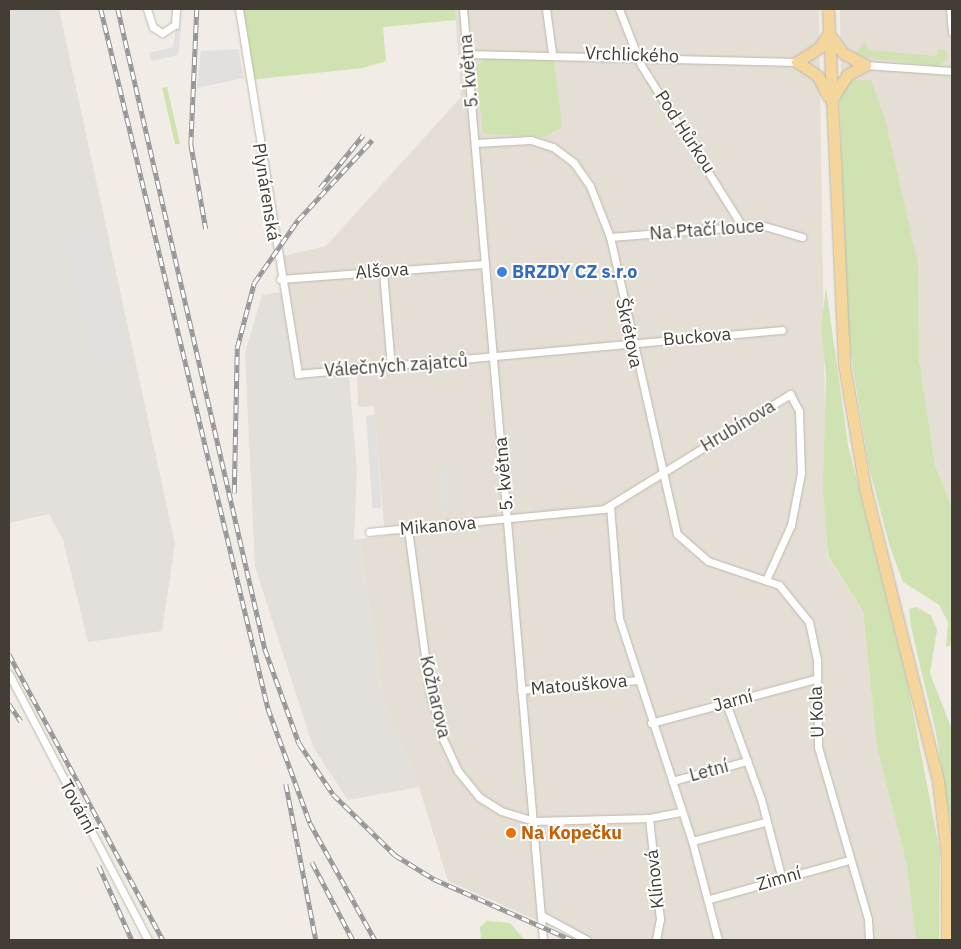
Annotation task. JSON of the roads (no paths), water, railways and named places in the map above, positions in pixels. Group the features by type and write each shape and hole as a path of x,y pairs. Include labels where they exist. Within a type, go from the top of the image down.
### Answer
{"main road":[{"path":"828,9 830,102 844,364 864,488 938,781 947,857 947,940"},
{"path":"828,34 820,47 797,62 818,76 830,102"},
{"path":"828,34 843,53 864,65 847,75 830,102"}],"street":[{"path":"147,9 153,27 162,32 172,30 176,9"},
{"name":"Plynárenská","path":"239,9 280,279 298,374"},
{"name":"5. května","path":"464,9 483,264 494,357 543,940"},
{"path":"546,9 552,53"},
{"name":"Pod Hůrkou","path":"620,9 636,54 742,226"},
{"path":"950,9 952,32"},
{"name":"Vrchlického","path":"467,54 636,54 797,62"},
{"path":"864,65 952,71"},
{"name":"Škrétova","path":"475,143 531,140 553,147 574,163 590,186 610,237 631,343 671,521 689,549"},
{"name":"Na Ptačí louce","path":"610,237 742,226 774,226 802,237"},
{"name":"Alšova","path":"280,279 483,264"},
{"path":"382,272 391,367"},
{"name":"Buckova","path":"494,357 782,330"},
{"name":"Válečných zajatců","path":"298,374 494,357"},
{"name":"Hrubínova","path":"507,518 610,506 790,394 799,411 801,473 791,525 766,578"},
{"path":"610,506 619,618 651,722 710,899 718,940"},
{"name":"Mikanova","path":"369,532 507,518"},
{"name":"Kožnarova","path":"408,529 429,683 443,739 458,771 479,796 501,811 533,821"},
{"name":"U Kola","path":"689,549 708,561 766,578 792,596 809,622 816,653 818,747 849,860 868,920 869,940"},
{"name":"Tovární","path":"9,674 148,940"},
{"name":"Jarní","path":"651,722 816,679"},
{"name":"Matouškova","path":"521,690 638,680"},
{"path":"726,703 747,761 782,879"},
{"name":"Letní","path":"672,781 747,761"},
{"path":"533,821 649,818 681,812"},
{"name":"Klínová","path":"649,818 660,919 656,940"},
{"path":"692,841 765,822"},
{"name":"Zimní","path":"710,899 849,860"},
{"path":"541,915 587,940"}],"railway":[{"path":"101,9 268,708 310,823 375,940"},
{"path":"118,9 265,649 299,743 333,794 395,855 434,879 572,940"},
{"path":"197,9 191,144 206,229"},
{"path":"320,188 363,135"},
{"path":"234,493 237,348 254,283 298,220 372,140"},
{"path":"9,654 163,940"},
{"path":"9,704 21,721"},
{"path":"286,784 316,940"},
{"path":"312,862 353,940"},
{"path":"99,866 132,940"}],"place":[{"name":"BRZDY CZ s.r.o","path":"502,272"},
{"name":"Na Kopečku","path":"511,833"}]}
